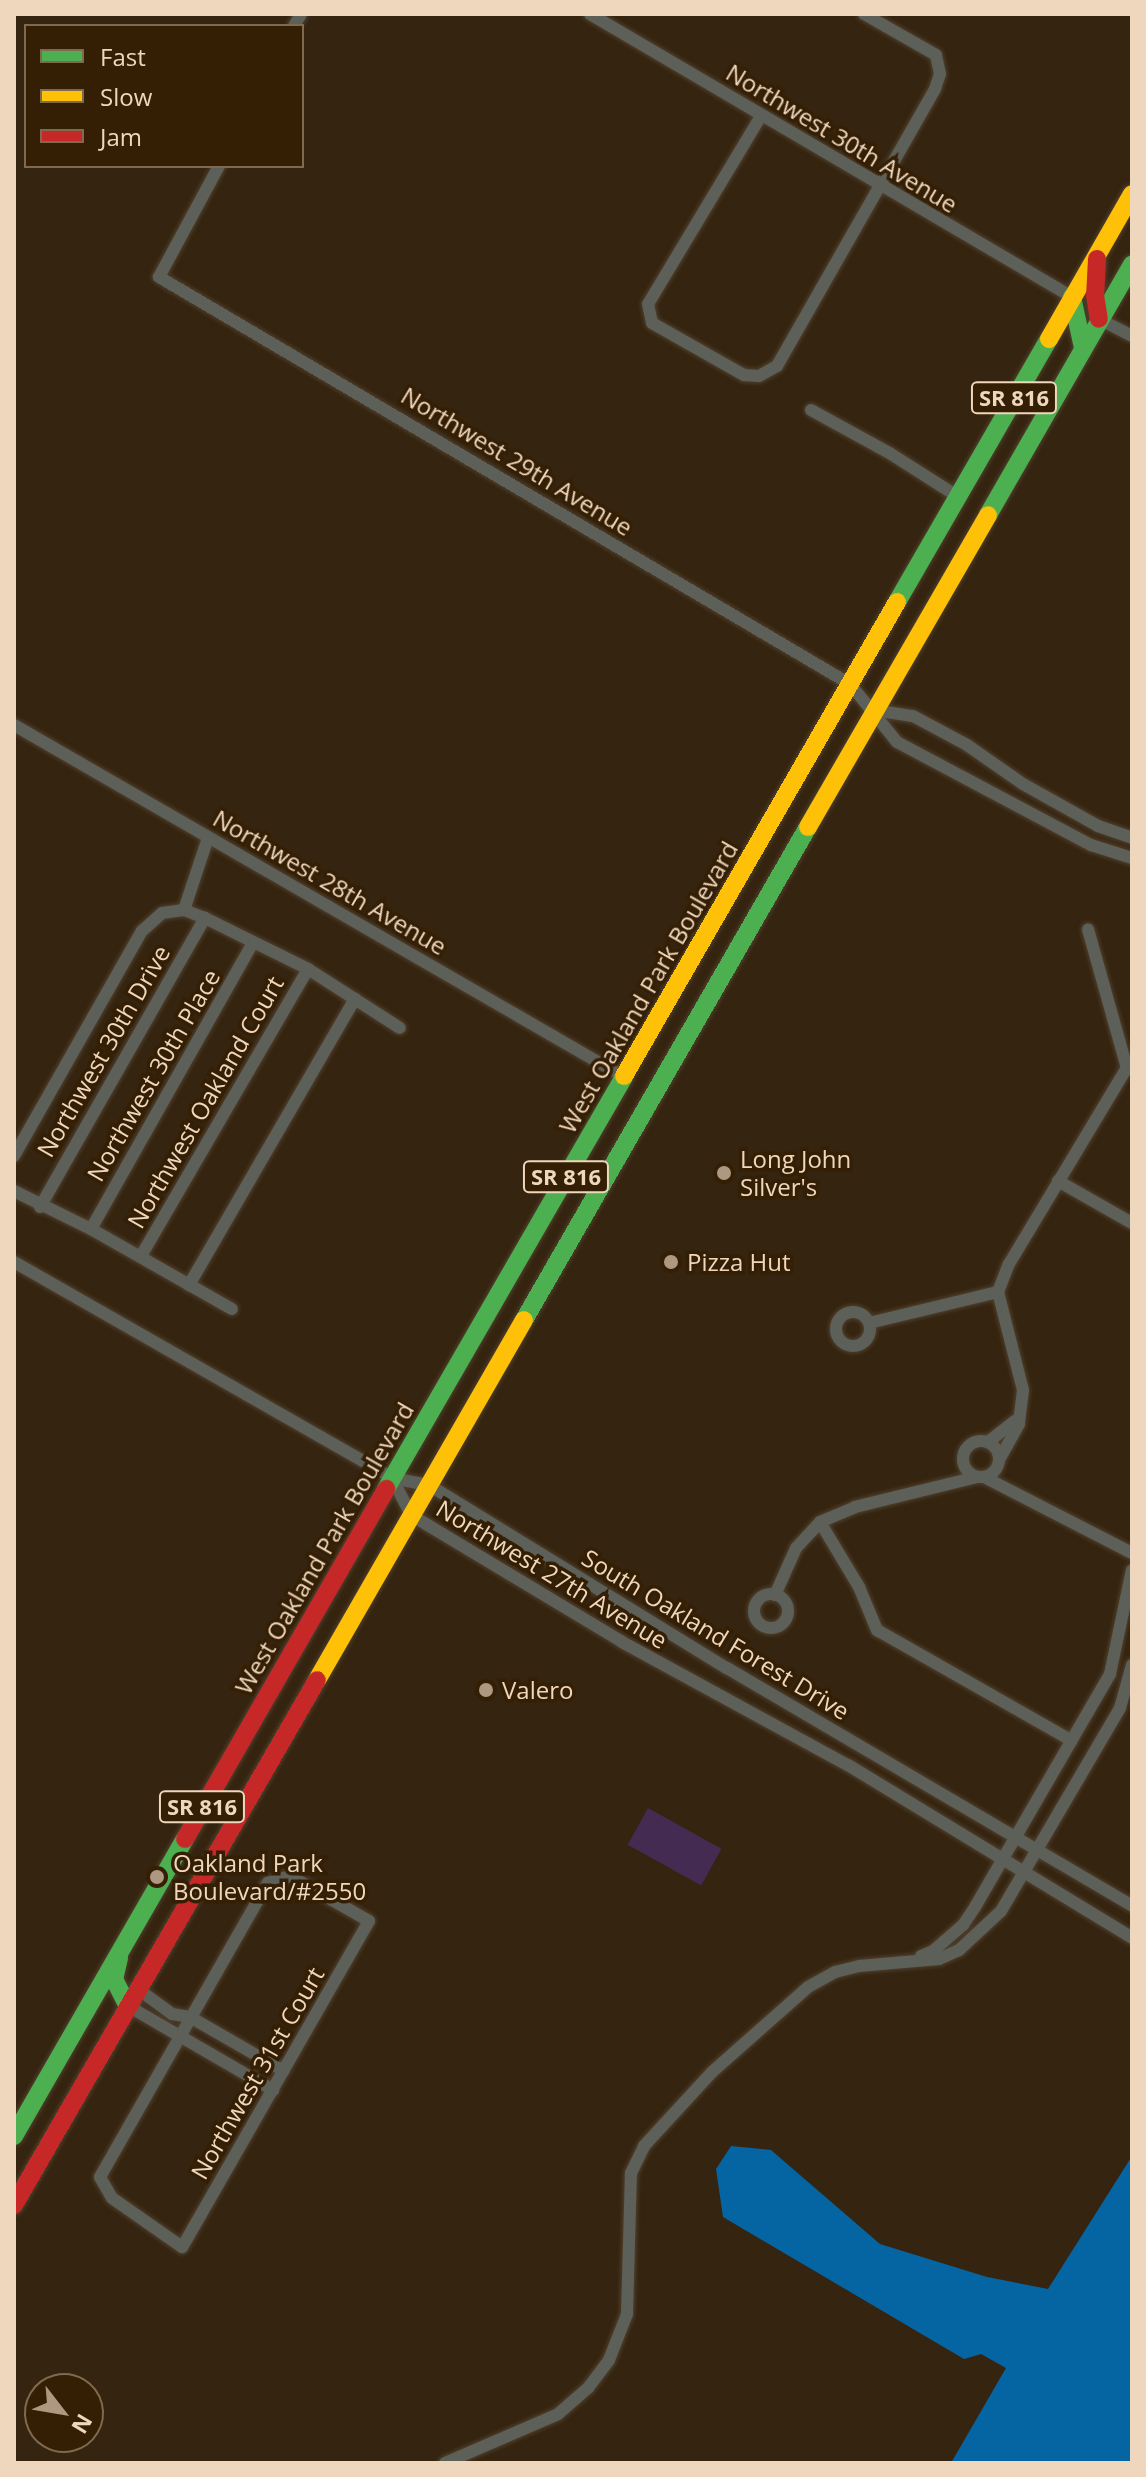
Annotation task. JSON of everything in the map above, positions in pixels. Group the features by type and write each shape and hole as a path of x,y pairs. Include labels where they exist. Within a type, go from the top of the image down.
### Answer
{"main road":[{"name":"West Oakland Park Boulevard","path":"14,2136 1132,194"},
{"path":"1097,255 1100,270 1095,295 1099,319"},
{"name":"SR 816","path":"14,2205 1132,265"},
{"path":"1072,297 1083,348"},
{"path":"655,1024 657,1086"},
{"path":"624,1077 636,1099 636,1124"},
{"path":"121,1950 114,1979 128,2006"},
{"path":"99,1986 110,1999 113,2010 110,2036"}],"street":[{"name":"Northwest 30th Avenue","path":"590,14 1072,297"},
{"path":"761,116 648,304 652,323 744,375 759,376 777,366 935,89 940,74 936,55 864,14"},
{"name":"Northwest 29th Avenue","path":"218,168 159,277 850,684 897,742 1091,845 1126,857"},
{"path":"1099,319 1132,336"},
{"path":"811,410 891,454 957,496"},
{"path":"874,710 913,716 967,745 1023,784 1098,826 1128,837 1126,857"},
{"name":"Northwest 28th Avenue","path":"14,725 624,1077"},
{"path":"184,910 208,838"},
{"path":"14,1156 142,931 162,913 184,910 205,918 308,969 400,1028"},
{"name":"Northwest 30th Drive","path":"40,1207 205,918"},
{"path":"775,1595 796,1548 820,1522 855,1507 980,1477 998,1463 1019,1424 1022,1376 998,1292 1009,1264 1130,1067 1088,929"},
{"name":"Northwest 30th Place","path":"91,1229 253,943"},
{"name":"Northwest Oakland Court","path":"141,1256 308,969"},
{"path":"189,1285 355,999"},
{"path":"1058,1181 1132,1223"},
{"path":"14,1191 141,1256 232,1309"},
{"path":"14,1262 392,1478"},
{"path":"869,1323 998,1292"},
{"path":"988,1442 1010,1428 1021,1411"},
{"path":"964,1466 963,1455 968,1446 977,1441 988,1442 996,1449 998,1463 1020,1495"},
{"path":"964,1466 980,1477 1132,1553"},
{"path":"947,1483 964,1466"},
{"name":"South Oakland Forest Drive","path":"392,1478 429,1485 714,1660 1132,1906"},
{"name":"Northwest 27th Avenue","path":"392,1478 411,1515 613,1637 771,1726 848,1765 1132,1938"},
{"path":"820,1522 859,1587 877,1630 1072,1741"},
{"path":"911,1961 933,1951 963,1925 1072,1741 1114,1662 1132,1570"},
{"path":"445,2463 558,2414 588,2388 609,2360 627,2314 631,2173 644,2146 669,2116 808,1987 835,1972 859,1966 939,1959 959,1950 992,1921 1025,1873 1120,1708 1132,1665"},
{"name":"Northwest 31st Court","path":"180,2036 100,2177 112,2198 182,2247 369,1921 290,1876 268,1883 190,2017"},
{"path":"138,1989 172,2014 190,2017 284,2071"},
{"path":"128,2006 273,2090"},
{"path":"180,2036 190,2017"}],"shaded area":[{"path":"648,1808 721,1849 701,1885 628,1845"}],"water":[{"path":"731,2146 771,2150 880,2244 987,2277 1048,2289 1132,2156 1132,2463 951,2463 1006,2368 981,2354 964,2359 723,2217 716,2169"}],"traffic: fast":[{"path":"988,515 1132,265"},
{"path":"1072,297 1083,348"},
{"path":"897,602 1049,339"},
{"path":"524,1320 808,827"},
{"path":"386,1489 624,1076"},
{"path":"14,2136 185,1839"},
{"path":"119,1958 114,1979 128,2006"}],"traffic: slow":[{"path":"1049,339 1132,194"},
{"path":"808,827 988,515"},
{"path":"624,1076 897,602"},
{"path":"317,1680 524,1320"}],"traffic: jam":[{"path":"1097,259 1095,295 1099,319"},
{"path":"185,1839 386,1489"},
{"path":"14,2205 317,1680"}],"place":[{"name":"Long John Silver's","path":"724,1173"},
{"name":"Pizza Hut","path":"671,1262"},
{"name":"Valero","path":"486,1690"},
{"name":"Oakland Park Boulevard/#2550","path":"157,1877"}]}
